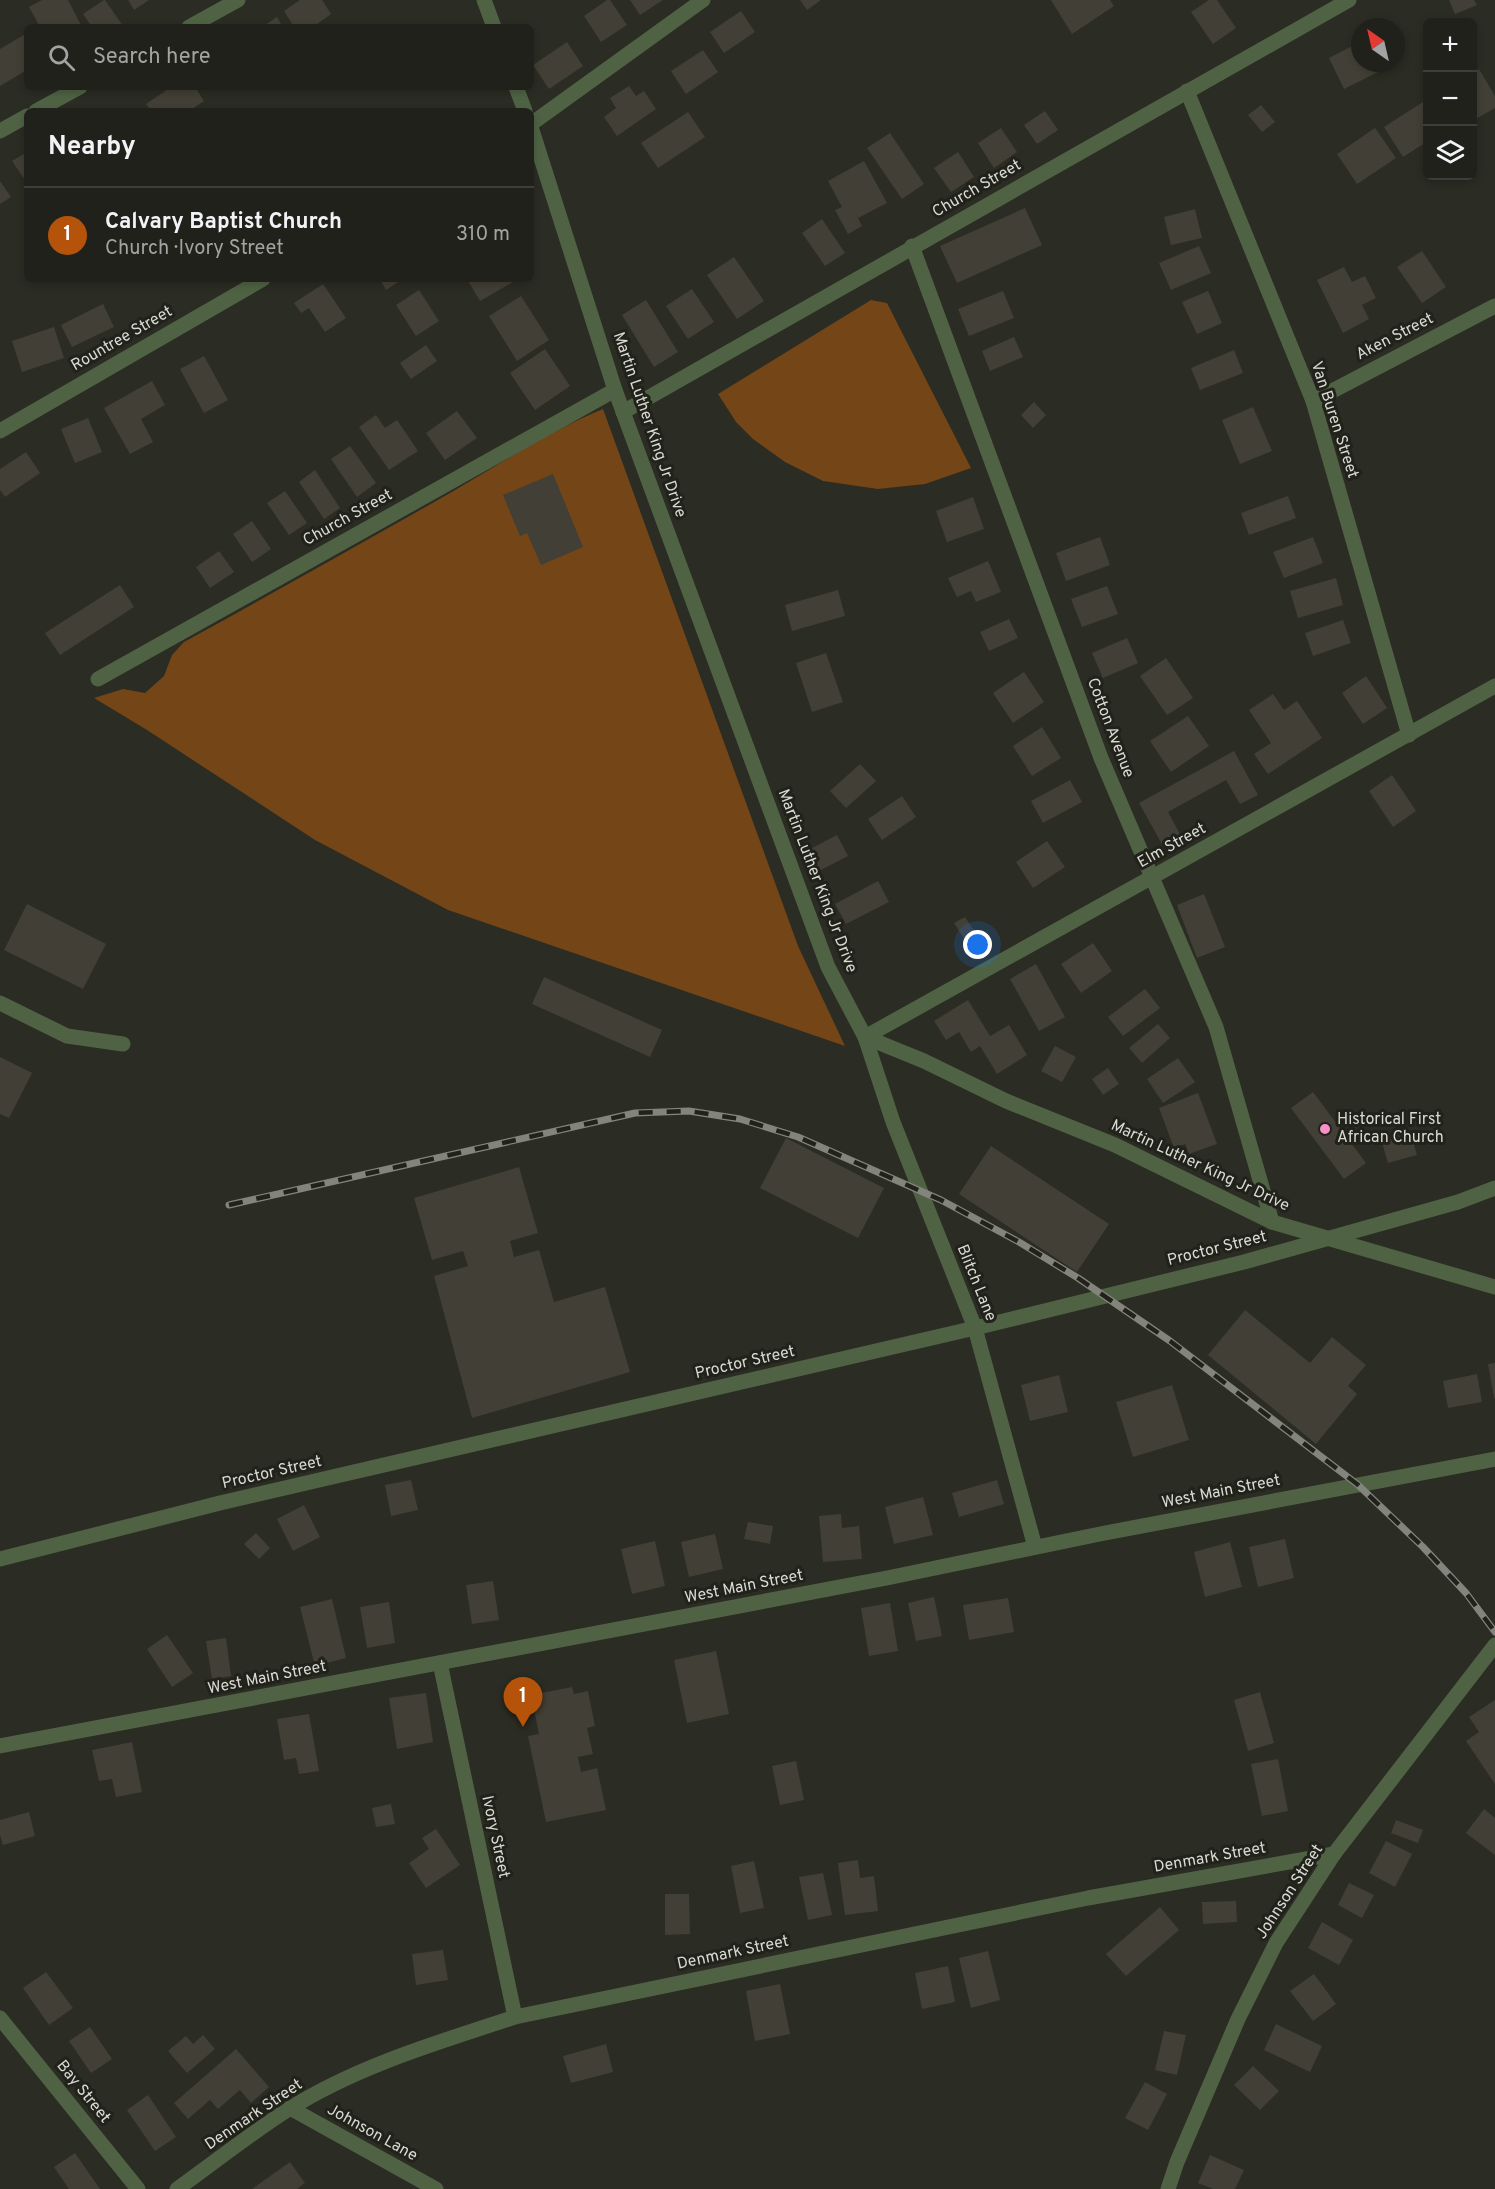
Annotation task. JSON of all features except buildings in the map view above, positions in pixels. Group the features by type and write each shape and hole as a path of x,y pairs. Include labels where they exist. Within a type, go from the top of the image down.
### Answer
{"street":[{"path":"194,24 238,0"},
{"path":"484,0 493,24"},
{"path":"534,123 703,0"},
{"name":"Church Street","path":"623,412 1349,0"},
{"path":"42,108 74,90"},
{"path":"517,90 524,108"},
{"name":"Van Buren Street","path":"1187,91 1313,401 1409,735"},
{"path":"0,131 24,118"},
{"name":"Martin Luther King Jr Drive","path":"534,134 623,412 828,967 865,1037 924,1061 1006,1101 1115,1145 1272,1222 1495,1287"},
{"name":"Cotton Avenue","path":"912,246 1101,758 1216,1027 1272,1222"},
{"name":"Rountree Street","path":"0,431 258,282"},
{"name":"Aken Street","path":"1313,401 1495,306"},
{"name":"Church Street","path":"98,679 615,390"},
{"name":"Elm Street","path":"865,1037 1495,686"},
{"path":"0,1003 68,1036 123,1044"},
{"name":"Blitch Lane","path":"865,1037 892,1122 975,1328 1035,1547"},
{"name":"Proctor Street","path":"0,1559 220,1503 975,1328 1328,1239 1458,1202 1495,1188"},
{"name":"West Main Street","path":"0,1746 886,1578 1035,1547 1495,1459"},
{"name":"Johnson Street","path":"1168,2189 1207,2090 1247,2000 1276,1943 1334,1854 1495,1645"},
{"name":"Ivory Street","path":"440,1663 515,2017"},
{"name":"Denmark Street","path":"177,2189 290,2108 356,2074 427,2046 515,2017 1088,1898 1334,1854"},
{"name":"Bay Street","path":"0,2018 138,2189"},
{"name":"Johnson Lane","path":"290,2108 436,2189"}],"shaded area":[{"path":"871,300 887,303 971,468 925,484 878,489 823,481 785,462 753,439 736,422 718,394"},
{"path":"603,409 798,946 845,1046 448,910 315,840 94,698 123,689 145,693 164,676 172,655 184,642 463,486 542,439"}],"railway":[{"path":"229,1205 635,1113 689,1111 740,1119 798,1137 941,1200 1019,1242 1078,1278 1170,1341 1357,1484 1423,1547 1466,1593 1495,1632"}],"place":[{"name":"Historical First African Church","path":"1325,1129"},
{"name":"Calvary Baptist Church","path":"523,1727"}]}
